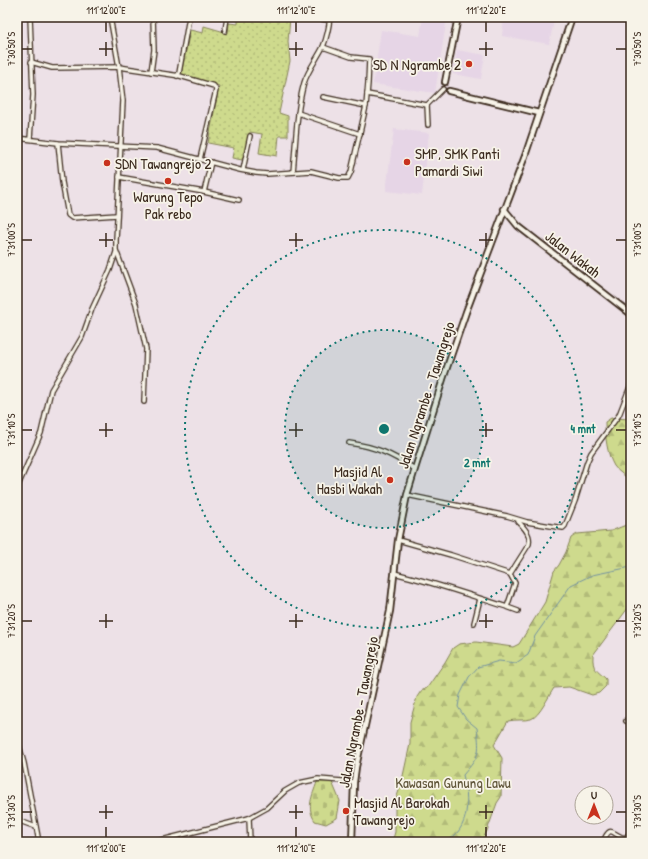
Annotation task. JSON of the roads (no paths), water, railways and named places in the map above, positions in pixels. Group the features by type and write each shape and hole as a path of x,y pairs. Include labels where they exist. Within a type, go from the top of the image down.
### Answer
{"main road":[{"path":"445,82 458,17"},
{"name":"Jalan Ngrambe - Tawangrejo","path":"352,842 354,782 361,741 390,611 398,540 407,495 443,379 572,17"},
{"path":"449,91 539,113"},
{"name":"Jalan Wakah","path":"504,210 518,226 631,314"}],"street":[{"path":"30,17 33,108 30,139"},
{"path":"17,488 41,432 50,390 82,337 92,309 110,270 116,250 123,101 110,17"},
{"path":"151,72 154,50 153,17"},
{"path":"177,76 179,73 188,17"},
{"path":"225,31 227,17"},
{"path":"293,172 298,113 305,80 323,47 328,34 330,19 303,17"},
{"path":"17,138 58,143 157,148 243,170 267,174 310,171 339,178 348,178 351,172 366,106 369,59 351,57 323,47"},
{"path":"32,62 52,68 119,68 151,72 177,76 214,86 216,90 200,159"},
{"path":"428,126 427,105 443,89 445,82"},
{"path":"443,89 449,91"},
{"path":"367,94 427,105"},
{"path":"323,97 366,106"},
{"path":"298,113 360,134"},
{"path":"243,170 250,136"},
{"path":"58,143 66,209 69,217 117,215"},
{"path":"204,192 211,162"},
{"path":"119,177 204,192 239,200"},
{"path":"116,250 136,304 146,349 144,402"},
{"path":"407,495 507,516 518,520 563,528 566,526 591,453 619,415 629,394 631,384"},
{"path":"349,443 368,446 384,452 415,469"},
{"path":"510,574 530,540 529,534 518,520"},
{"path":"398,540 510,574 515,583 507,607"},
{"path":"394,573 426,580 518,611"},
{"path":"474,622 480,599"},
{"path":"626,720 631,714"},
{"path":"17,738 23,758 39,842"},
{"path":"157,842 249,818 267,808 285,791 299,783 318,779 354,782"},
{"path":"249,818 250,842"},
{"path":"17,820 36,827"},
{"path":"602,842 609,831 612,831 625,838 631,830"}],"waterway":[{"path":"445,842 460,830 464,822 467,803 463,775 478,754 477,728 466,719 458,707 460,695 469,677 478,667 499,661 516,663 528,655 535,636 571,585 592,575 631,567"}],"place":[{"name":"SD N Ngrambe 2","path":"469,64"},
{"name":"SMP, SMK Panti Pamardi Siwi","path":"407,162"},
{"name":"SDN Tawangrejo 2","path":"107,163"},
{"name":"Warung Tepo Pak rebo","path":"168,181"},
{"name":"Masjid Al Hasbi Wakah","path":"390,480"},
{"name":"Masjid Al Barokah Tawangrejo","path":"346,811"}],"park label":[{"name":"Kawasan Gunung Lawu","path":"453,782"}]}
